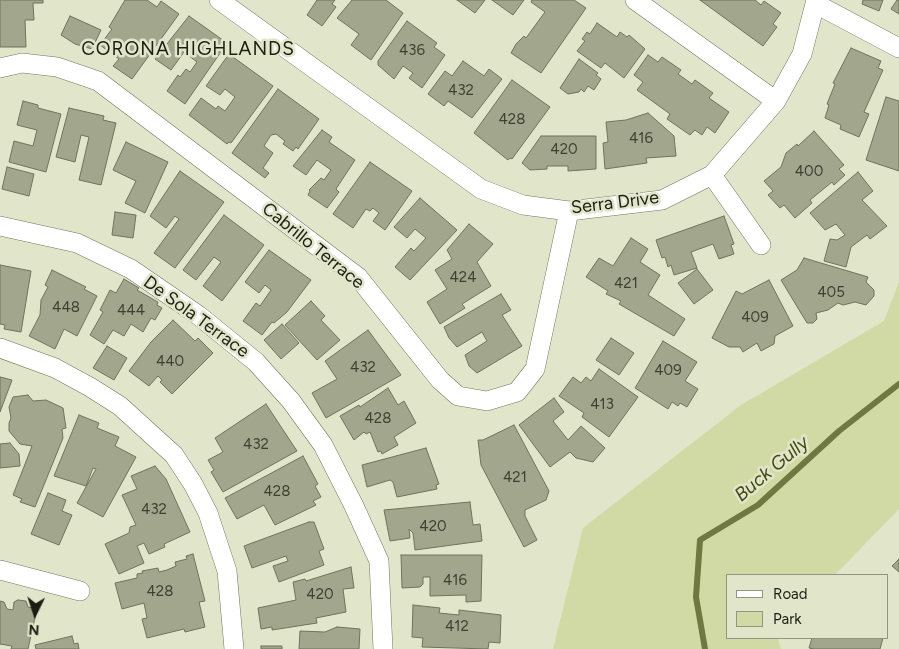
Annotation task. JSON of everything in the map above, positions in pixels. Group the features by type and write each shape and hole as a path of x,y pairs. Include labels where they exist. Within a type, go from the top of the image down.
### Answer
{"street":[{"name":"Serra Drive","path":"220,0 482,189 523,204 569,211 662,200 712,175 776,101 802,54 816,2"},
{"path":"635,0 776,101"},
{"path":"816,2 899,48"},
{"name":"Cabrillo Terrace","path":"0,68 22,63 57,67 98,81 358,277 440,380 458,396 487,401 517,392 535,369 569,211"},
{"path":"712,175 761,245"},
{"name":"De Sola Terrace","path":"0,226 77,243 131,269 198,315 256,362 291,401 323,445 358,514 379,561 383,649"},
{"path":"0,348 55,368 90,387 120,406 174,455 193,484 208,513 227,571 234,649"},
{"path":"0,570 80,591"}],"green space":[{"path":"899,282 899,509 836,574 726,574 726,639 778,639 781,649 553,649 583,528 741,405 884,321"}],"building":[{"path":"0,0 43,0 43,3 33,3 34,20 25,20 26,47 0,47"},
{"path":"125,0 147,0 157,7 161,1 179,14 132,79 113,66 119,59 100,45 112,29 109,27"},
{"path":"317,0 335,0 332,4 336,7 322,26 307,15"},
{"path":"352,0 386,0 403,13 371,60 351,45 359,34 337,18"},
{"path":"457,0 485,0 475,13"},
{"path":"492,0 524,0 513,15"},
{"path":"532,0 574,0 586,8 541,73 511,53 524,36 526,38 545,12 531,2"},
{"path":"700,0 755,0 761,5 764,1 781,13 773,24 777,27 763,46"},
{"path":"863,0 883,0 879,11 862,4"},
{"path":"899,0 899,14 891,9"},
{"path":"70,16 101,30 92,49 75,44 61,35"},
{"path":"189,16 227,43 185,104 167,91 178,75 180,77 186,69 190,72 197,62 184,52 171,70 155,59"},
{"path":"407,21 437,43 434,47 445,55 422,88 409,78 413,73 403,66 394,79 378,65 378,61"},
{"path":"597,23 617,37 620,32 627,37 629,35 645,49 624,78 605,63 601,68 577,51 585,41 582,39 587,32 590,34"},
{"path":"851,48 881,61 878,68 883,70 864,112 869,114 859,137 840,129 841,125 825,118 829,105 827,104 835,84 833,83"},
{"path":"229,54 273,86 231,143 227,144 189,115 201,98 216,109 218,106 225,111 235,97 225,89 220,95 206,86"},
{"path":"648,55 658,62 662,57 681,70 678,74 692,84 695,80 713,93 709,98 729,112 715,133 707,127 702,135 695,130 690,135 667,119 670,114 637,90 643,82 634,75"},
{"path":"579,59 598,73 596,75 601,79 594,90 588,86 584,92 581,89 579,92 568,94 560,88"},
{"path":"463,61 484,76 489,69 502,79 472,118 448,101 444,106 428,94 445,71 452,76"},
{"path":"512,80 550,107 512,159 508,160 474,133"},
{"path":"278,89 319,119 298,149 296,147 293,151 283,144 285,141 276,134 271,135 264,146 273,153 263,168 269,173 265,178 232,153"},
{"path":"886,97 899,101 899,171 866,160"},
{"path":"23,101 38,105 38,108 61,114 46,172 9,162 14,141 33,146 37,130 17,125"},
{"path":"69,108 104,116 103,120 116,123 101,185 79,180 89,137 81,135 75,162 56,157"},
{"path":"648,113 674,136 676,156 646,158 647,163 605,169 603,143 608,142 606,122 626,120"},
{"path":"322,130 332,137 329,142 355,160 336,189 339,192 327,208 308,195 309,190 321,178 324,180 331,170 317,160 306,175 293,166"},
{"path":"814,131 844,165 839,169 845,175 834,185 832,182 810,200 812,203 795,218 784,205 780,208 768,195 773,191 764,181 781,167 786,153 797,144 798,146"},
{"path":"541,136 596,136 596,169 568,171 568,166 547,166 547,169 530,170 522,163"},
{"path":"126,142 168,162 145,213 125,203 136,181 113,170"},
{"path":"370,162 412,191 385,230 373,221 379,213 373,208 370,211 366,209 353,228 333,214"},
{"path":"7,167 34,174 29,196 2,189"},
{"path":"180,171 224,202 175,268 154,253 179,219 175,216 166,228 150,216"},
{"path":"858,172 873,191 862,200 887,226 870,239 867,235 851,247 846,267 824,261 830,239 837,240 845,235 836,224 825,230 810,213"},
{"path":"420,198 457,230 410,280 395,267 411,248 414,251 426,238 415,229 407,238 394,227"},
{"path":"115,212 136,215 133,238 112,235"},
{"path":"224,215 264,245 222,301 203,286 221,262 214,257 196,280 183,270"},
{"path":"724,216 734,244 731,245 734,254 719,259 713,244 691,252 697,268 674,275 671,265 668,267 665,257 662,258 656,240"},
{"path":"469,224 493,244 477,262 491,286 462,304 465,308 440,324 427,302 447,289 435,270 452,259 447,250"},
{"path":"631,238 648,249 640,262 660,275 648,295 685,319 674,336 619,304 621,301 606,294 608,291 586,277 599,258 613,266"},
{"path":"269,250 311,280 287,312 274,323 272,322 262,335 243,321 256,303 260,306 271,290 265,285 259,293 245,282"},
{"path":"804,258 868,277 866,282 874,290 874,296 866,305 855,302 843,305 838,303 828,310 816,313 817,319 813,323 807,323 781,280 797,270"},
{"path":"0,265 31,271 21,332 4,329 5,325 0,324"},
{"path":"697,269 713,290 694,304 678,283"},
{"path":"52,270 86,287 84,289 97,296 77,336 64,329 55,349 29,336 40,315 41,300 48,287 45,285"},
{"path":"124,279 139,288 137,290 158,302 157,305 162,308 155,320 151,318 143,332 131,324 124,336 113,330 104,344 90,335 103,312 100,310 110,290 116,293"},
{"path":"769,280 793,326 775,336 774,344 761,351 757,343 743,352 740,347 729,347 712,338 736,291 742,294"},
{"path":"501,294 511,310 502,315 522,346 477,373 469,366 465,355 487,341 482,332 457,347 449,338 444,327"},
{"path":"311,301 325,316 321,320 340,340 317,360 285,325"},
{"path":"173,320 195,341 198,338 213,353 172,394 160,382 162,380 158,376 149,386 129,371 151,342"},
{"path":"282,324 299,343 281,359 264,340"},
{"path":"368,330 401,375 326,418 312,393 337,379 325,361"},
{"path":"611,338 634,353 619,375 596,360"},
{"path":"663,341 697,362 685,381 698,389 687,407 680,403 678,406 672,402 668,409 635,388"},
{"path":"107,346 127,358 114,380 93,368"},
{"path":"599,369 638,397 609,437 582,417 584,413 559,396 573,377 581,383 586,377 591,381"},
{"path":"0,377 12,380 0,412"},
{"path":"388,388 398,405 404,401 416,423 394,437 398,445 382,454 381,451 378,452 370,432 366,434 364,432 354,440 340,416 359,405 360,407"},
{"path":"28,395 33,401 46,400 63,408 66,428 62,429 63,438 35,507 20,502 22,499 13,495 32,446 20,444 9,431 11,418 9,407 13,397"},
{"path":"554,398 564,412 553,421 568,440 581,426 605,448 593,462 576,458 570,452 550,467 519,425"},
{"path":"266,404 297,451 223,492 211,472 214,470 208,460 223,452 215,438"},
{"path":"79,415 99,423 97,428 119,437 115,446 136,457 103,517 77,503 96,469 93,468 86,486 54,476"},
{"path":"514,425 549,491 546,500 525,510 525,516 537,540 524,547 481,465 478,440 483,440"},
{"path":"10,443 19,454 20,466 0,468 0,444"},
{"path":"426,448 439,484 436,485 437,489 397,497 393,482 390,480 367,487 362,465"},
{"path":"303,456 318,484 315,486 321,497 313,501 316,505 275,525 264,505 237,519 225,498"},
{"path":"155,466 166,479 190,532 164,544 165,547 149,554 144,543 137,546 144,563 119,574 105,544 129,533 130,527 136,525 122,495 137,489 131,476"},
{"path":"48,493 66,500 62,511 72,515 59,545 31,534"},
{"path":"470,502 473,525 480,524 482,541 415,550 413,533 409,529 410,538 390,541 384,510"},
{"path":"309,522 314,522 324,549 319,551 324,565 279,582 273,566 288,561 286,556 252,568 244,546"},
{"path":"193,554 205,601 199,602 205,627 185,632 184,629 147,638 142,619 147,618 144,603 122,609 115,583 137,578 137,574 143,573 142,571 158,568 159,572 167,570 176,566 175,562 187,559 186,556"},
{"path":"401,555 482,555 481,601 466,602 466,595 430,596 430,577 423,577 423,584 420,587 402,588"},
{"path":"899,559 899,572 892,566"},
{"path":"351,567 354,588 343,589 346,612 316,618 317,623 272,630 272,627 261,629 258,608 296,600 293,582 305,579 306,581"},
{"path":"18,600 26,601 28,607 37,609 28,649 11,649 12,646 0,644 0,601 4,602 7,609 13,610 14,602"},
{"path":"413,605 440,608 439,613 459,615 459,610 501,615 500,643 489,642 488,649 422,647 423,638 412,637"},
{"path":"337,627 360,629 359,649 299,649 300,631 325,632"},
{"path":"72,636 74,644 78,643 79,649 36,649 35,645"},
{"path":"812,639 883,639 880,649 809,648"},
{"path":"261,646 282,646 282,649 261,649"}],"waterway":[{"name":"Buck Gully","path":"705,649 696,597 700,540 758,505 839,431 899,384"}],"district":[{"name":"CORONA HIGHLANDS","path":"188,49"}]}
